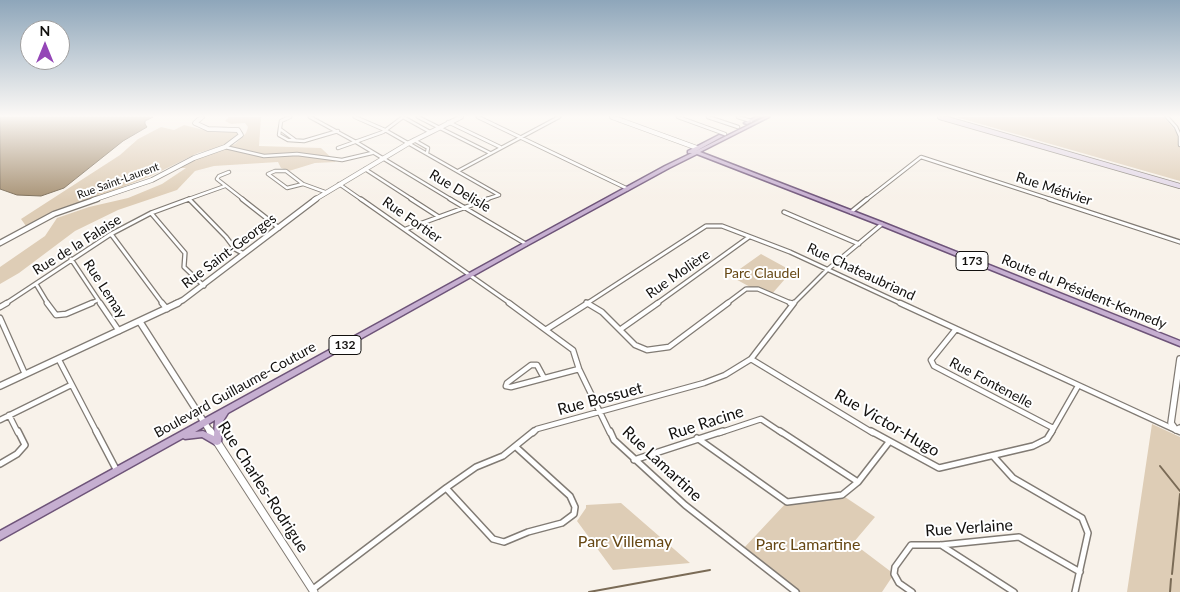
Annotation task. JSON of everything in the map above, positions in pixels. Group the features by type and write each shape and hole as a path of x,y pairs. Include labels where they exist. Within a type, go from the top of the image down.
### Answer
{"main road":[{"name":"Boulevard Guillaume-Couture","path":"697,151 707,145"},
{"name":"Boulevard Guillaume-Couture","path":"0,536 526,244 710,145"},
{"path":"1036,145 1180,186"},
{"path":"1041,145 1180,186"},
{"name":"Route du Président-Kennedy","path":"697,151 730,166 882,224 1180,344"},
{"name":"Route du Président-Kennedy","path":"697,151 783,186"},
{"path":"730,166 734,173"},
{"path":"174,440 194,434 203,434 217,442 219,420 226,410"}],"street":[{"path":"338,148 348,145"},
{"path":"360,145 372,153"},
{"name":"Rue Saint-Georges","path":"0,386 167,309 204,286 325,192 406,145"},
{"path":"406,229 499,195 412,145"},
{"path":"422,145 428,148 427,153"},
{"path":"474,145 490,153"},
{"path":"495,145 500,147"},
{"path":"458,171 505,145"},
{"path":"536,145 628,189"},
{"name":"Route du Président-Kennedy","path":"681,145 697,151"},
{"path":"225,146 264,156 297,154 342,160 372,153"},
{"name":"Rue Saint-Laurent","path":"0,243 54,214 141,185 194,158 225,146"},
{"name":"Rue Delisle","path":"372,153 526,244"},
{"name":"Rue Métivier","path":"850,212 921,157 1180,242"},
{"path":"365,169 439,217"},
{"path":"303,184 287,188 268,174 275,171 286,172 303,184 325,192"},
{"path":"229,172 219,176 218,179 279,228"},
{"name":"Rue Fortier","path":"339,184 471,276"},
{"name":"Rue de la Falaise","path":"0,307 112,234 151,214 225,186"},
{"path":"188,199 235,249 244,254"},
{"path":"784,212 859,244"},
{"path":"151,214 184,253 184,267 204,286"},
{"name":"Rue Bossuet","path":"313,591 446,488 476,467 503,456 537,429 704,383 725,375 751,359 793,304 827,270 882,224"},
{"name":"Rue Chateaubriand","path":"547,328 706,226 722,226 790,252 1078,386 1179,430"},
{"path":"112,234 167,309"},
{"name":"Rue Molière","path":"621,329 749,237"},
{"name":"Rue Lemay","path":"72,259 119,331"},
{"name":"Rue Lamartine","path":"471,276 547,328 573,350 579,369 614,440 634,460 685,505 796,592"},
{"path":"36,284 56,315 66,314 98,300"},
{"path":"586,302 602,312 621,329 634,346 647,350 660,350 669,347 746,289 758,289 793,304"},
{"path":"0,318 25,374"},
{"name":"Rue Charles-Rodrigue","path":"140,322 313,591"},
{"name":"Rue Fontenelle","path":"956,329 931,360 934,366 1053,428"},
{"name":"Rue Victor-Hugo","path":"751,359 889,442 939,468 994,457 1033,446 1047,439 1078,386"},
{"path":"1179,430 1172,423 1180,359"},
{"path":"59,360 117,471"},
{"path":"544,378 537,365 531,365 507,383 506,386 511,387 579,369"},
{"path":"0,420 71,385"},
{"path":"0,464 18,454 25,445 10,415"},
{"name":"Rue Racine","path":"634,460 697,438 761,419 858,482"},
{"path":"697,438 787,502 842,495 858,482 889,442"},
{"path":"446,488 493,539 504,542 528,532 562,523 574,514 575,507 570,496 516,447"},
{"path":"994,457 1013,478 1082,518 1088,533 1075,592"},
{"name":"Rue Verlaine","path":"912,592 899,583 894,574 894,567 911,545 941,545 1019,537 1080,572"},
{"path":"941,545 1014,592"}],"green space":[{"path":"132,145 226,145 198,153 151,176 123,187 123,189 68,207 26,226 21,219 120,155"},
{"path":"233,145 259,145 321,148 336,162 315,163 289,171 281,168 278,162 214,166 195,171 177,190 118,210 75,231 19,273 0,284 0,267 45,236 57,218 89,207 128,198 162,184 186,168 174,168"},
{"path":"1053,145 1180,145 1180,181"},
{"name":"Parc Claudel","path":"761,254 792,271 771,295 752,288 730,276"},
{"path":"1152,424 1180,437 1180,592 1127,592"},
{"name":"Parc Lamartine","path":"842,495 875,517 853,543 894,574 882,592 797,592 743,549 787,502"},
{"name":"Parc Villemay","path":"621,503 690,563 613,570 577,521 586,505"}],"shaded area":[{"path":"0,145 118,145 64,188 41,196 17,195 0,189"}],"waterway":[{"path":"1160,466 1180,491"},
{"path":"1172,574 1180,494"},
{"path":"589,592 710,570"},
{"path":"1170,592 1171,579"}]}
